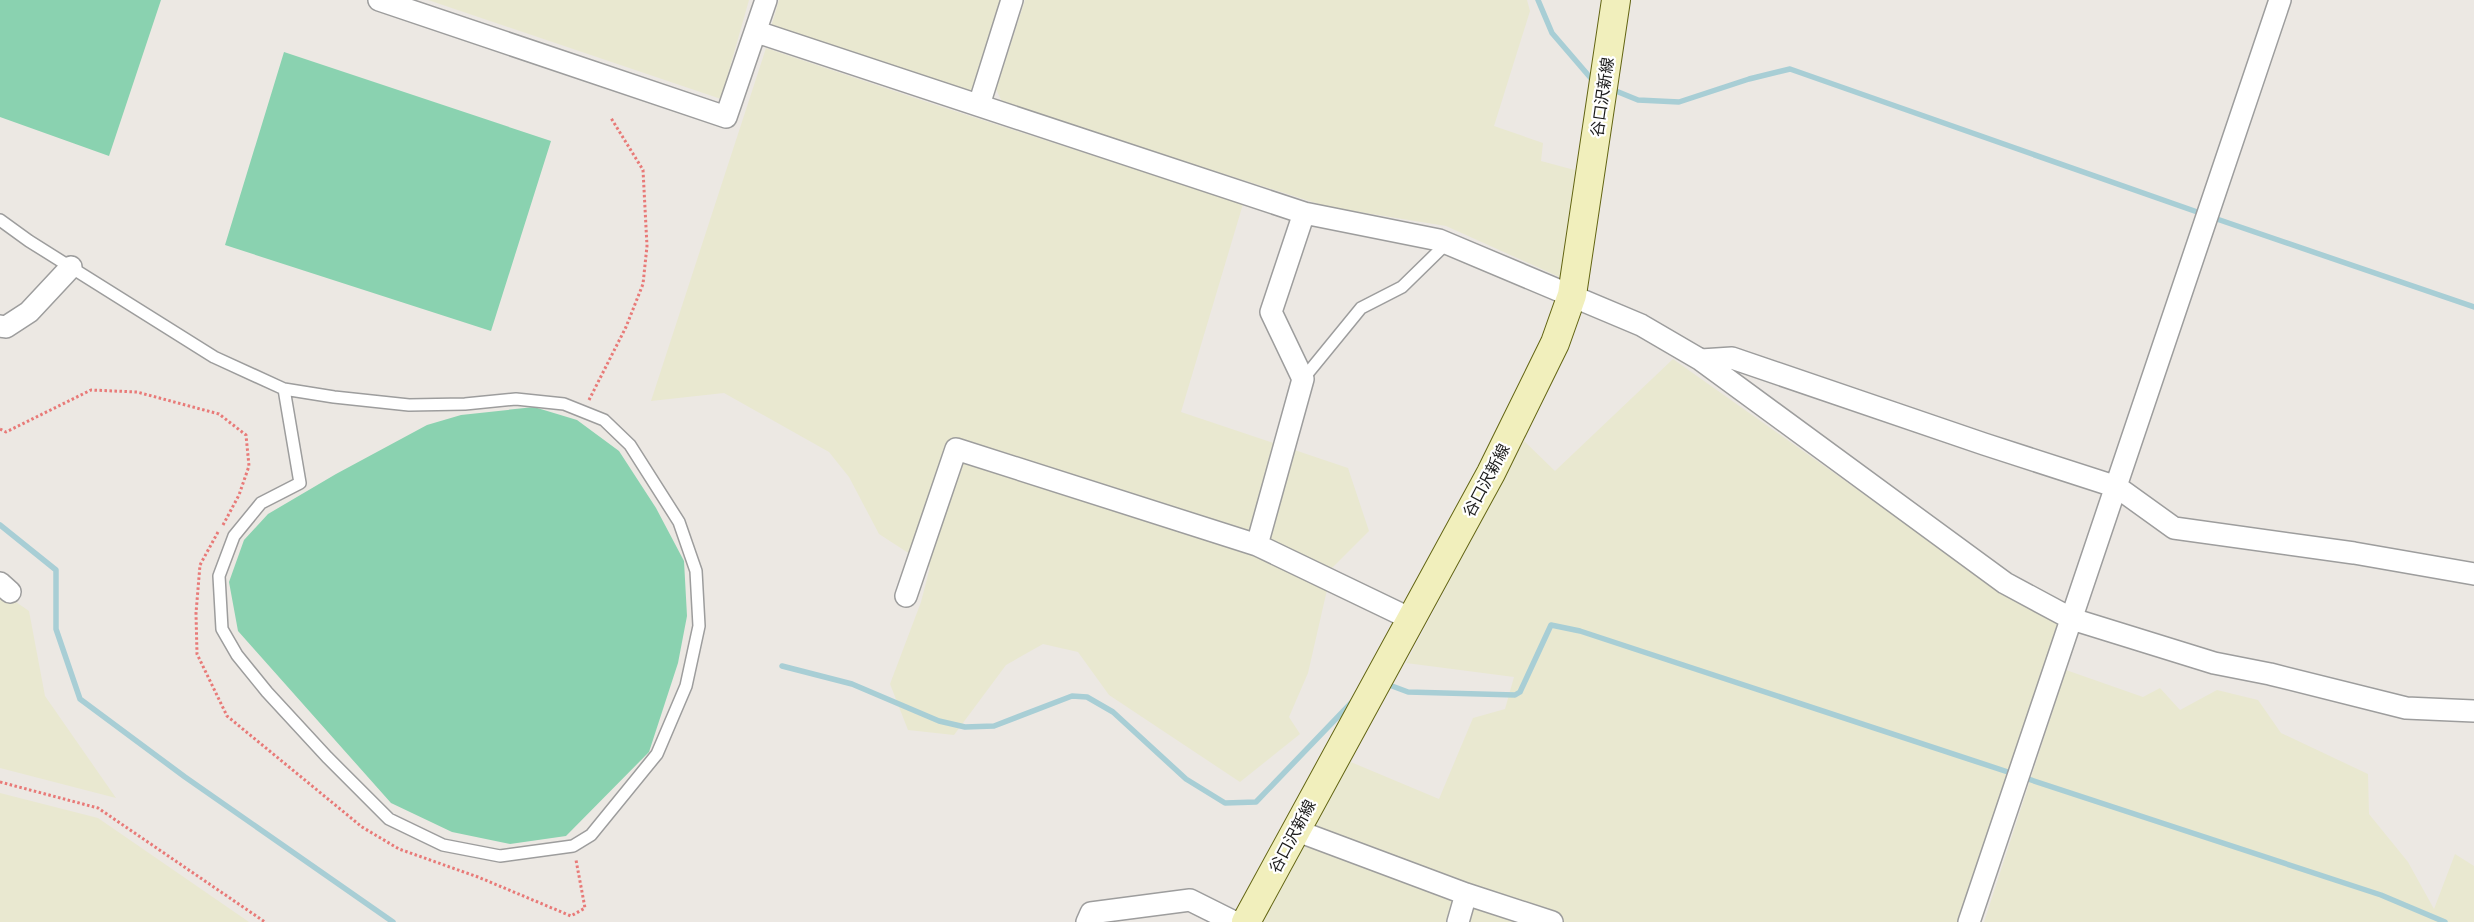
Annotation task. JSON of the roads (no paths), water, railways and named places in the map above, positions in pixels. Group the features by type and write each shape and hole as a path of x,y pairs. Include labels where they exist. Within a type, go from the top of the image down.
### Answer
{"main road":[{"name":"谷口沢新線","path":"1246,922 1491,474 1555,343 1572,295 1616,0"}],"street":[{"path":"379,0 726,118 757,32 766,0"},
{"path":"978,105 1012,0"},
{"path":"1969,922 2280,0"},
{"path":"757,32 1304,213 1447,243 1641,325 1701,360 2005,583 2072,619 2214,663 2270,674 2406,708 2474,710"},
{"path":"1257,545 1303,379 1271,312 1304,213"},
{"path":"0,326 6,327 29,312 71,267"},
{"path":"1701,360 1732,358 2117,487 2174,528 2354,553 2474,574"},
{"path":"906,596 956,449 1257,545 1410,619"},
{"path":"1295,830 1466,894 1552,922"},
{"path":"1458,922 1466,894"},
{"path":"1087,922 1091,913 1190,900 1234,922"}],"lane":[{"path":"0,220 214,357 284,389 334,397 409,405 464,404 516,399 564,404 604,420 630,445 679,522 696,571 699,626 686,686 657,754 591,835 573,846 500,856 443,845 389,819 326,757 267,692 237,655 222,629 219,576 234,536 261,503 300,483 284,389"},
{"path":"1303,379 1361,308 1402,287 1447,243"}],"waterway":[{"path":"1538,0 1552,33 1595,83"},
{"path":"1611,89 1638,100 1679,102 1749,79 1790,69 2203,214"},
{"path":"2211,217 2474,307"},
{"path":"0,525 56,570 56,629 80,699 185,777 393,922"},
{"path":"1384,683 1408,692 1515,695 1520,692 1551,625 1580,631 2014,774"},
{"path":"782,666 852,684 939,721 965,727 994,726 1072,696 1087,697 1113,712 1186,779 1225,803 1256,802 1354,700"},
{"path":"2022,777 2381,895 2445,922"}]}
